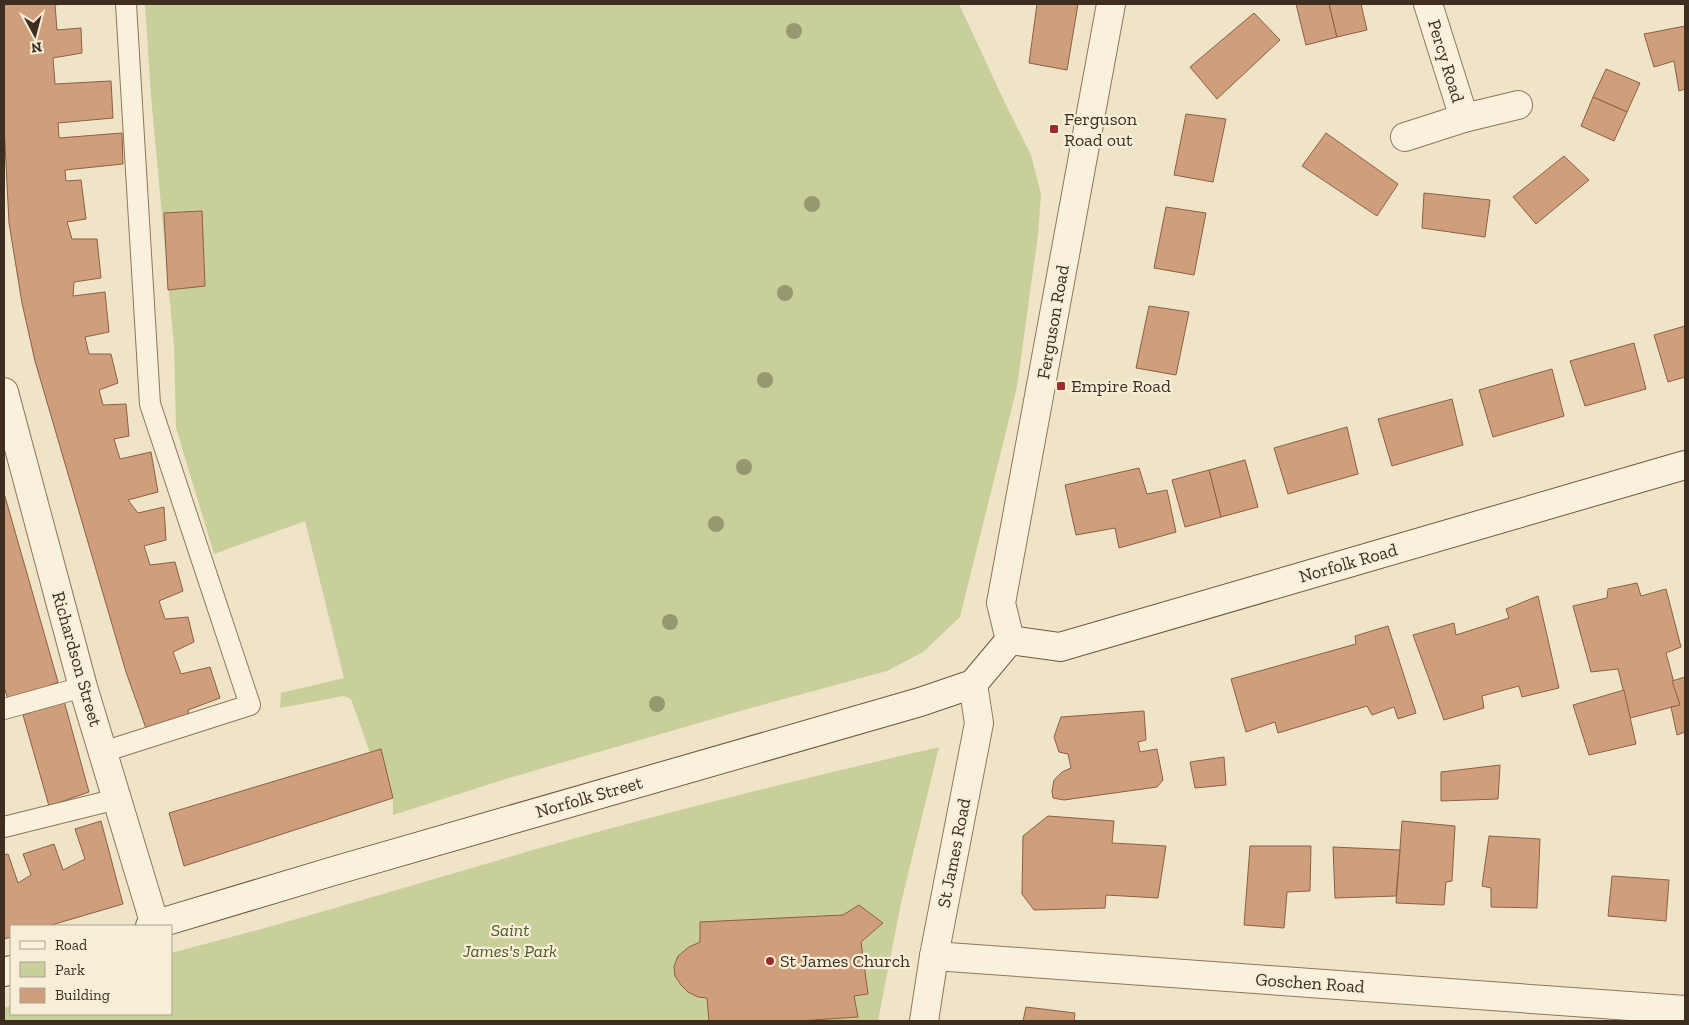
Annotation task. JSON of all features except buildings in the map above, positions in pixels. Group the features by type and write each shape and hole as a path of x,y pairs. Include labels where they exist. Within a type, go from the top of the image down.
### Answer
{"street":[{"name":"Ferguson Road","path":"1010,640 1001,603 1111,4"},
{"name":"Percy Road","path":"1428,4 1464,118"},
{"name":"Percy Road","path":"1405,137 1464,118 1518,105"},
{"name":"Richardson Street","path":"4,392 84,688 153,925"},
{"name":"Norfolk Road","path":"1010,640 1060,647 1685,464"},
{"path":"973,684 1010,640"},
{"name":"Norfolk Street","path":"156,925 337,870 920,702 973,684"},
{"name":"St James Road","path":"924,1021 934,956 979,723 973,684"},
{"name":"Goschen Road","path":"934,956 1685,1010"}],"lane":[{"path":"103,752 250,705 150,404 126,4"},
{"path":"4,709 84,688"},
{"path":"4,827 117,799"}],"green space":[{"path":"145,4 959,4 1031,155 1041,194 1038,235 1017,387 960,617 923,652 887,671 747,709 509,778 393,815 393,798 370,753 351,699 344,696 280,708 281,693 344,678 305,521 214,554 176,428 174,346 151,97"},
{"name":"Saint James's Park","path":"939,747 901,903 878,1021 4,1021 4,1008 10,1006 10,1015 172,1015 172,953 276,925 634,822"}],"place":[{"name":"Ferguson Road out","path":"1054,129"},
{"name":"Empire Road","path":"1061,386"},
{"name":"St James Church","path":"770,961"}]}
